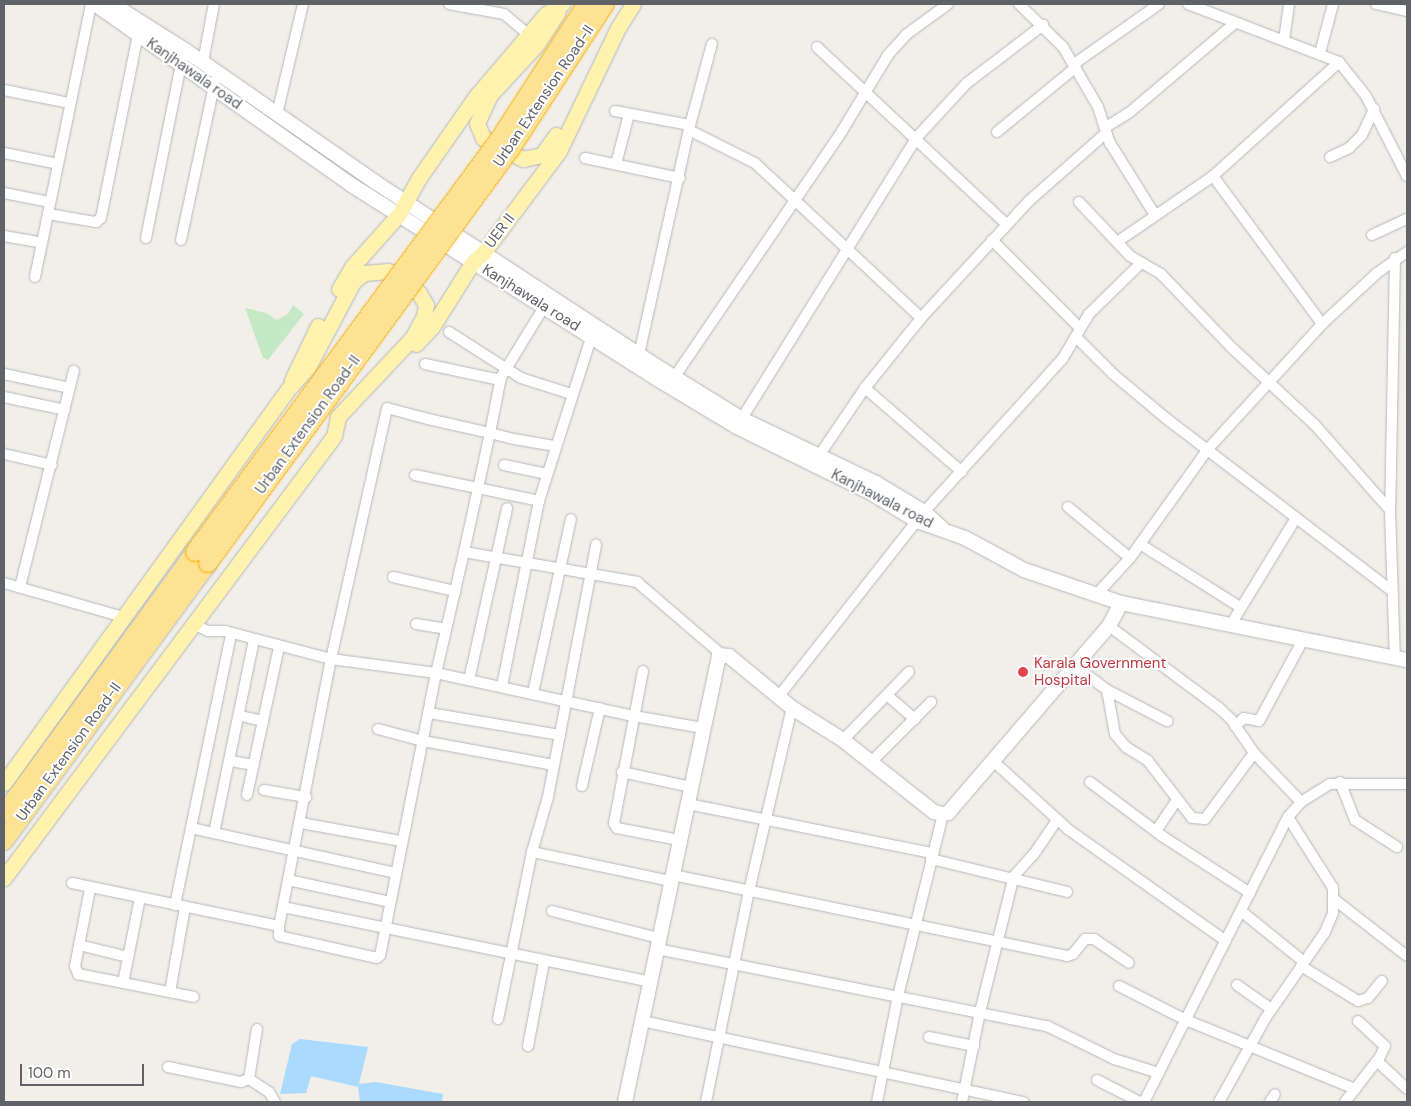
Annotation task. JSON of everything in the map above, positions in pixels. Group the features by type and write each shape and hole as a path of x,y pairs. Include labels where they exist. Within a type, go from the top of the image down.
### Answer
{"highway":[{"name":"Urban Extension Road-II","path":"4,841 201,558 499,140 587,4"},
{"name":"Urban Extension Road-II","path":"4,814 201,558 511,148 605,4"}],"main road":[{"name":"Kanjhawala road","path":"95,4 139,30 185,50 203,62 215,80 403,209 740,423 816,459 921,517 1024,570 1121,603 1401,659"},
{"name":"Kanjhawala road","path":"112,4 139,30 181,64 215,80 277,114 403,209"},
{"path":"561,4 537,44 490,95 477,123 484,138 523,159 542,155 550,147 600,51 618,28"},
{"path":"289,388 297,363 352,267 403,209 419,178 477,96 546,14 561,4"},
{"name":"UER II","path":"334,436 432,327 478,257 559,151 618,28 634,4"},
{"path":"4,783 289,388 308,367 353,282 364,273 388,271 419,294 426,305 424,316 413,337 338,417 334,436 4,878"},
{"path":"624,1102 703,728 721,654 729,656 792,708 843,740 934,812 943,814 948,813 1109,626 1121,603"}],"street":[{"path":"36,277 69,103 91,4"},
{"path":"203,62 214,4"},
{"path":"277,114 303,4"},
{"path":"449,4 502,9 529,35"},
{"path":"672,381 867,92 895,47 948,4"},
{"path":"1019,4 1043,25 1075,66 1106,130 1155,215"},
{"path":"997,132 1075,66 1158,4"},
{"path":"1188,4 1339,62 1356,80 1374,110 1407,176"},
{"path":"1284,40 1289,4"},
{"path":"1320,54 1333,4"},
{"path":"1376,4 1407,11"},
{"path":"816,459 865,388 921,318 1006,224 1042,188 1106,130 1138,106 1235,23"},
{"path":"740,423 917,137 968,83 1043,25"},
{"path":"48,214 96,222 103,214 139,30"},
{"path":"638,360 690,128 712,44"},
{"path":"817,47 917,137 1006,224"},
{"path":"146,238 185,50"},
{"path":"1117,242 1213,176 1339,62"},
{"path":"181,240 215,80"},
{"path":"4,90 69,103"},
{"path":"1330,157 1349,148 1362,136 1374,110"},
{"path":"614,111 690,128 755,163 921,318"},
{"path":"616,164 629,114"},
{"path":"4,153 58,164"},
{"path":"585,158 680,178"},
{"path":"1213,176 1322,324"},
{"path":"4,193 50,202"},
{"path":"1079,202 1117,242 1141,263 1155,268 1269,383 1315,425 1390,510"},
{"path":"1372,236 1407,219"},
{"path":"4,236 42,244"},
{"path":"992,240 1120,380 1391,590"},
{"path":"1096,595 1130,558 1208,449 1322,324 1354,292 1395,258 1407,252"},
{"path":"1395,258 1390,510 1391,590 1401,659"},
{"path":"778,696 921,517 1063,358 1089,314 1141,263"},
{"path":"547,302 505,367 500,380 490,433 436,673 377,958 280,936 279,926 282,907 301,823 331,659 387,408 490,433 556,446"},
{"path":"502,686 539,501 571,394 594,331"},
{"path":"449,332 536,384 571,394"},
{"path":"425,364 500,380"},
{"path":"20,587 74,371"},
{"path":"4,374 70,388"},
{"path":"865,388 962,472"},
{"path":"4,397 65,410"},
{"path":"4,454 52,465"},
{"path":"504,465 547,474"},
{"path":"415,476 478,486 539,501"},
{"path":"1068,507 1130,558"},
{"path":"469,680 507,508"},
{"path":"1230,626 1296,518"},
{"path":"533,693 571,519"},
{"path":"1140,544 1240,607"},
{"path":"498,1019 532,852 560,735 565,699 596,545"},
{"path":"464,552 643,585 721,654"},
{"path":"392,577 455,591"},
{"path":"4,584 20,587 27,592 123,617"},
{"path":"193,624 208,631 254,639 331,659 436,673 565,699 634,716 703,728"},
{"path":"416,624 446,629"},
{"path":"1109,626 1219,708 1235,726 1254,753 1301,802"},
{"path":"170,992 191,828 231,634"},
{"path":"214,833 241,716 254,639"},
{"path":"1235,726 1244,718 1259,721 1302,640"},
{"path":"247,795 279,647"},
{"path":"1074,665 1108,690 1167,721"},
{"path":"643,671 622,772 615,826 679,840"},
{"path":"843,740 909,672"},
{"path":"1108,690 1115,734 1126,747 1148,761 1192,818 1205,819 1254,753"},
{"path":"887,695 915,719"},
{"path":"871,762 932,702"},
{"path":"582,786 600,708"},
{"path":"706,1102 749,891 768,820 792,708"},
{"path":"429,712 560,735"},
{"path":"241,716 263,721"},
{"path":"378,729 423,741 554,764"},
{"path":"992,760 1057,820 1134,878 1226,941"},
{"path":"231,761 254,765"},
{"path":"622,772 691,787"},
{"path":"1144,1102 1288,817 1301,802 1330,784 1340,782 1406,781"},
{"path":"1090,782 1156,831 1250,893"},
{"path":"1340,782 1355,820 1361,827 1397,847"},
{"path":"264,790 306,797"},
{"path":"1156,831 1177,800"},
{"path":"688,804 931,856 1014,876 1067,892"},
{"path":"877,1102 898,996 931,856 943,814"},
{"path":"1232,1102 1222,1097 1272,1009 1326,932 1335,900 1332,888 1288,817"},
{"path":"962,1102 980,1012 1014,876 1034,854 1057,820"},
{"path":"301,823 401,841"},
{"path":"191,828 294,852 395,872"},
{"path":"532,852 749,891 1067,956 1073,954 1085,938 1094,939 1129,963"},
{"path":"288,880 390,902"},
{"path":"72,883 90,889 279,926"},
{"path":"90,889 75,966 78,974 194,997"},
{"path":"123,983 140,898"},
{"path":"1335,900 1407,956"},
{"path":"282,907 384,930 650,982"},
{"path":"1241,910 1303,964 1358,1001 1368,998 1382,980"},
{"path":"552,911 734,964 1047,1026 1114,1058 1159,1073"},
{"path":"79,945 128,957"},
{"path":"528,1046 544,962"},
{"path":"1237,985 1272,1009"},
{"path":"1119,986 1186,1020 1355,1089"},
{"path":"642,1021 966,1088 1023,1102"},
{"path":"1345,1102 1374,1062 1378,1061 1385,1046 1358,1021"},
{"path":"249,1079 257,1029"},
{"path":"929,1037 974,1046"},
{"path":"1378,1061 1407,1089"},
{"path":"168,1067 241,1082 249,1079"},
{"path":"249,1079 268,1092 275,1102"},
{"path":"1097,1080 1140,1102"}],"green space":[{"path":"293,305 304,314 268,360 263,358 245,308 266,313 277,320 288,314"}],"water":[{"path":"300,1039 368,1047 359,1084 376,1082 443,1094 442,1102 360,1102 358,1087 311,1076 306,1093 280,1094 292,1044"}],"place":[{"name":"Karala Government Hospital","path":"1023,672"}]}
